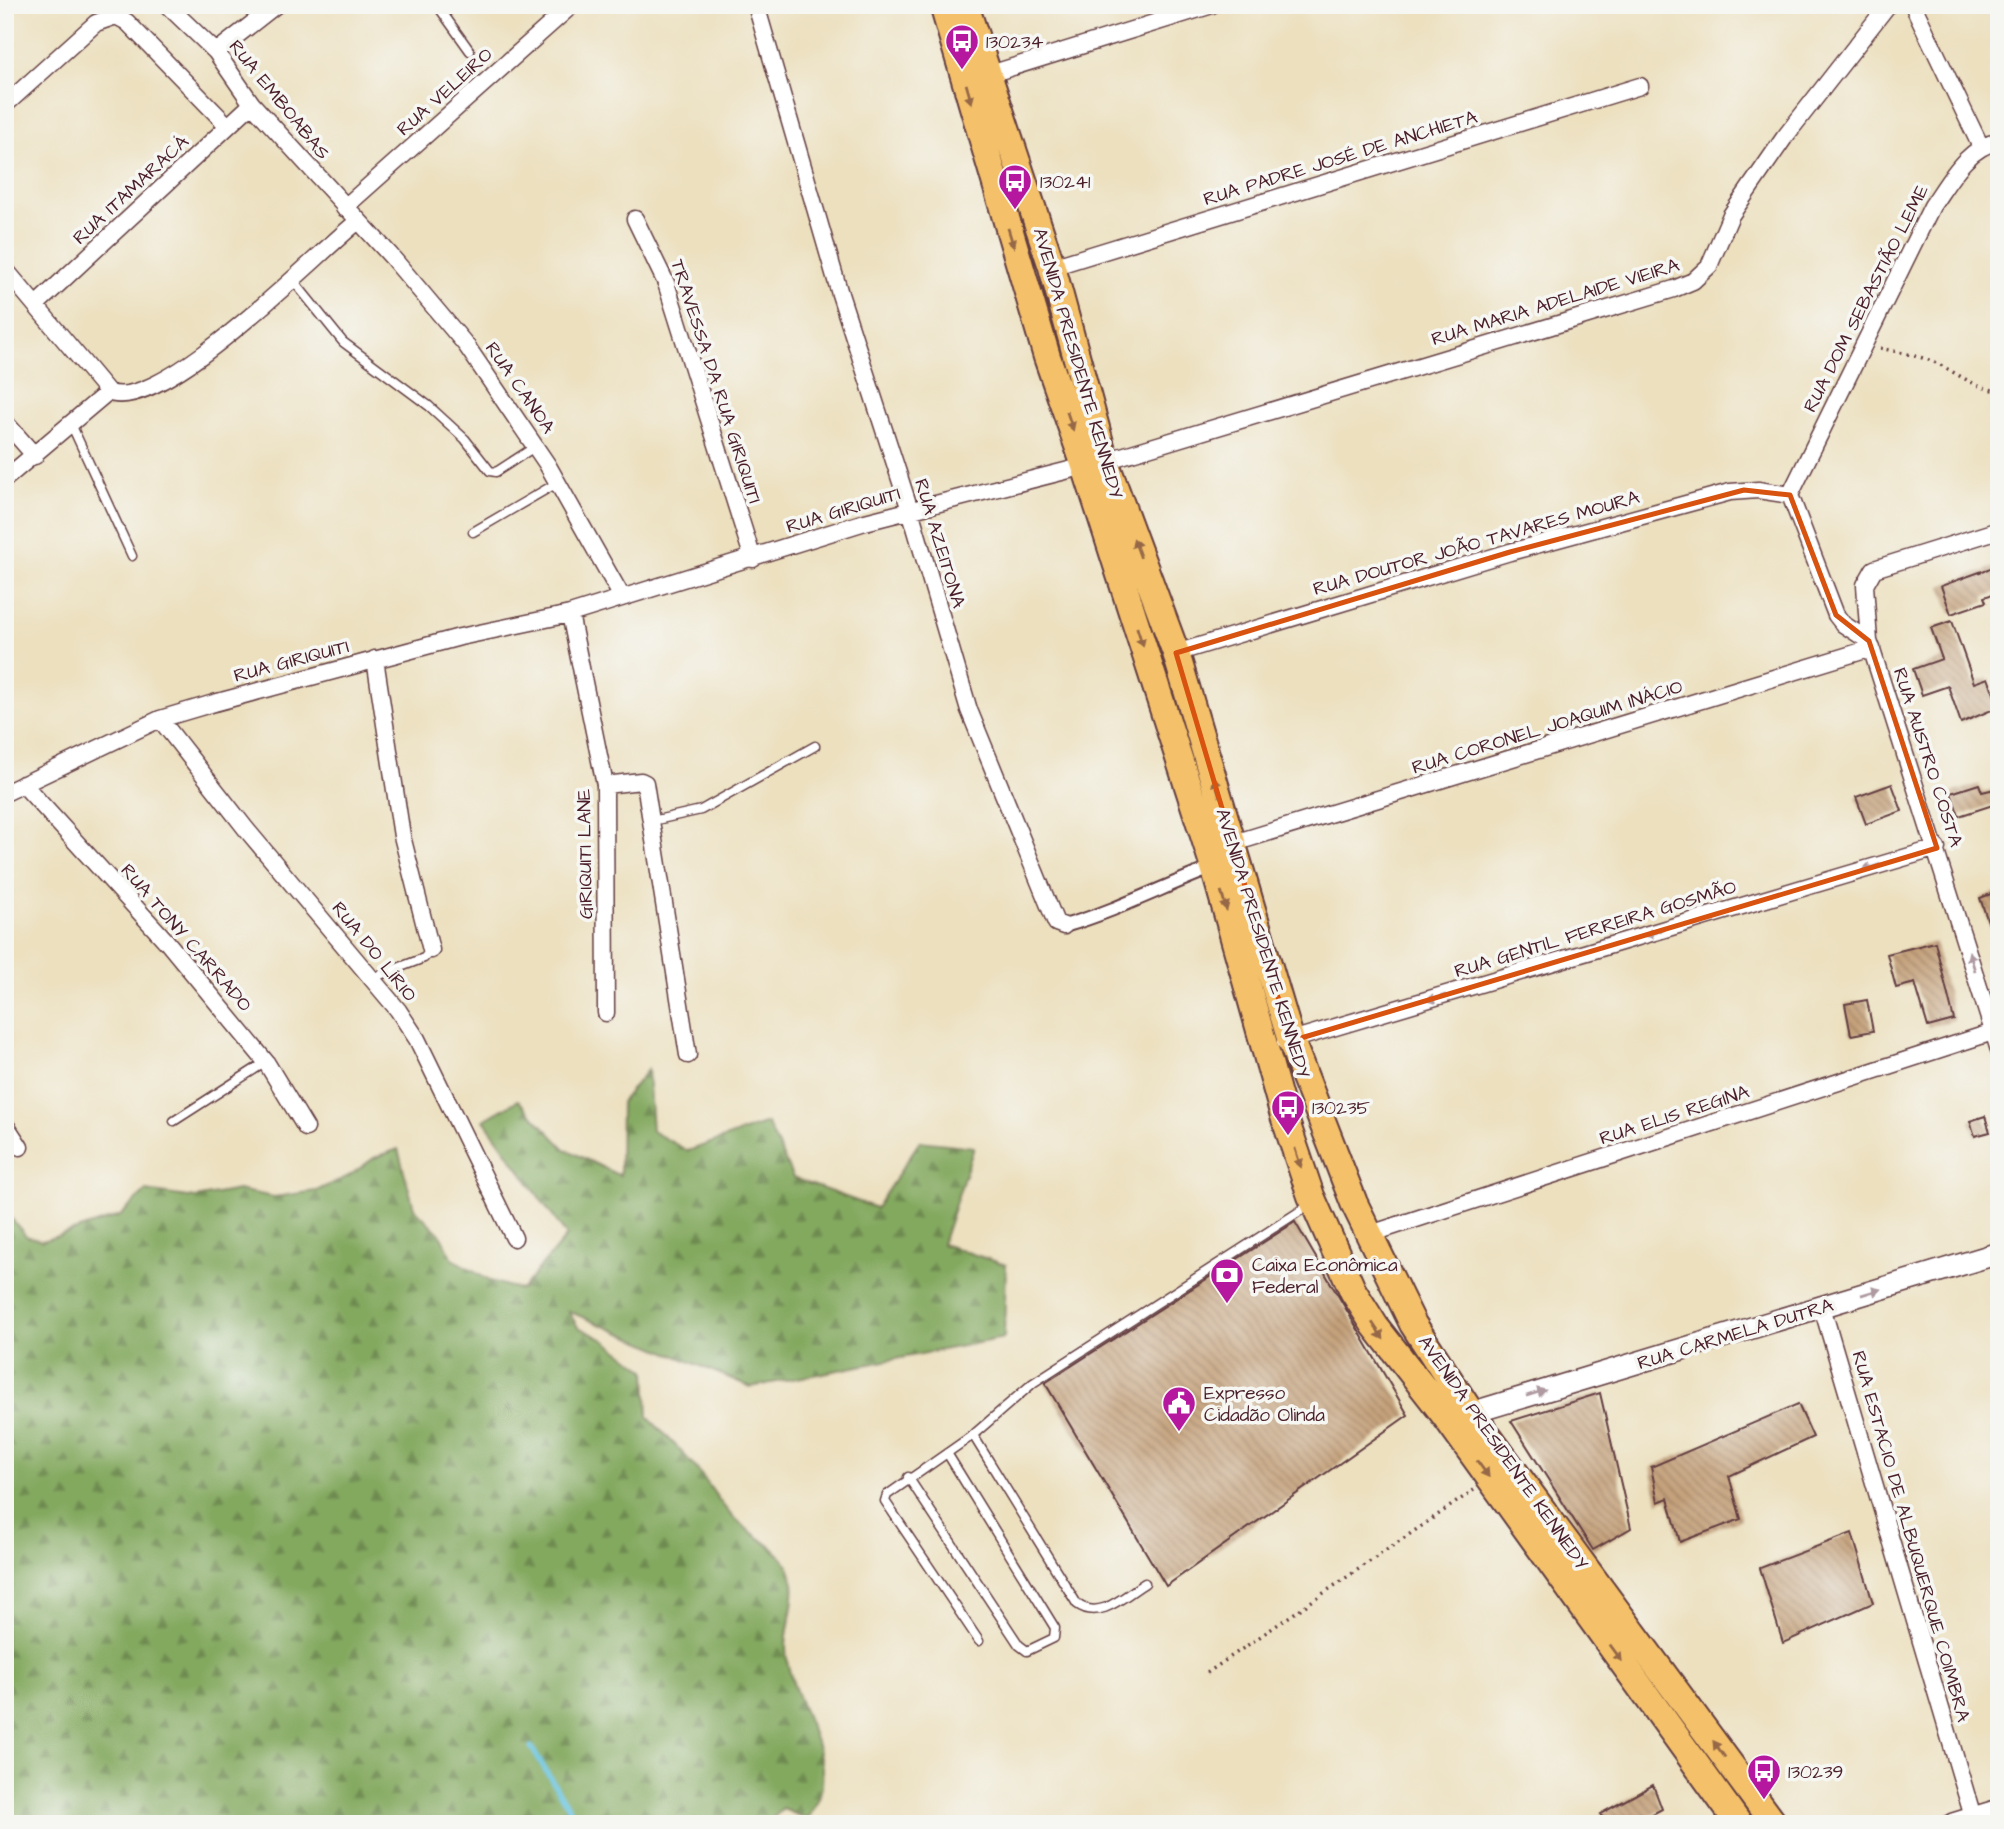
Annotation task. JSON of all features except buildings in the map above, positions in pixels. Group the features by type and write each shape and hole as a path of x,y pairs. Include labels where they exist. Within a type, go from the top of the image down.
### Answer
{"main road":[{"name":"AVENIDA PRESIDENTE KENNEDY","path":"943,5 1039,331 1176,653 1291,1041 1367,1234 1413,1324 1471,1413 1774,1824"},
{"name":"AVENIDA PRESIDENTE KENNEDY","path":"965,5 1052,267 1095,463 1264,1046 1314,1203 1353,1291 1375,1326 1490,1479 1739,1824"}],"street":[{"name":"RUA EMBOABAS","path":"167,5 215,52 252,104 357,222"},
{"path":"215,52 276,5"},
{"name":"RUA VELEIRO","path":"344,208 572,5"},
{"name":"RUA AZEITONA","path":"756,5 840,294 910,510 969,710 1056,923 1064,926 1105,915 1165,886 1214,867"},
{"path":"987,75 1212,5"},
{"name":"RUA MARIA ADELAIDE VIEIRA","path":"1095,463 1674,289 1693,281 1709,267 1731,215 1784,138 1888,5"},
{"path":"1913,5 1980,145 1999,141"},
{"path":"5,105 96,23 117,16 127,22 228,127"},
{"name":"RUA PADRE JOSÉ DE ANCHIETA","path":"1052,267 1640,86"},
{"name":"RUA ITAMARACÁ","path":"36,305 252,104"},
{"name":"RUA DOM SEBASTIÃO LEME","path":"1790,495 1932,206 1955,172 1980,145"},
{"name":"TRAVESSA DA RUA GIRIQUITI","path":"635,219 666,283 753,559"},
{"path":"5,269 108,392 117,396 139,393 161,383 199,357 357,222"},
{"name":"RUA CANOA","path":"357,222 466,345 536,446 619,598"},
{"path":"5,479 108,392"},
{"path":"5,422 35,456"},
{"name":"RUA GIRIQUITI","path":"5,793 160,719 375,659 570,614 910,510 1095,463"},
{"name":"RUA DOUTOR JOÃO TAVARES MOURA","path":"1176,653 1510,552 1730,492 1758,490 1790,495"},
{"path":"1790,495 1836,615 1843,624 1871,645"},
{"name":"RUA AUSTRO COSTA","path":"1999,530 1874,569 1865,584 1871,645 1999,1050"},
{"name":"GIRIQUITI LANE","path":"570,614 605,785 606,1013"},
{"name":"RUA CORONEL JOAQUIM INÁCIO","path":"1234,843 1871,645"},
{"path":"375,659 402,835 431,950"},
{"name":"RUA DO LÍRIO","path":"160,719 246,829 372,978 417,1039 514,1238"},
{"path":"605,785 641,780 645,783 688,1055"},
{"name":"RUA TONY CARRADO","path":"23,784 167,942 266,1062 306,1128"},
{"name":"RUA GENTIL FERREIRA GOSMÃO","path":"1264,1046 1291,1041 1937,848"},
{"name":"RUA ELIS REGINA","path":"1367,1234 1993,1032"},
{"path":"5,1124 20,1147"},
{"name":"RUA CARMELA DUTRA","path":"1471,1413 1999,1253"},
{"name":"RUA ESTACIO DE ALBUQUERQUE COIMBRA","path":"1822,1307 1963,1821"},
{"path":"1963,1821 1999,1810"}],"lane":[{"path":"437,5 470,51"},
{"path":"292,279 343,342 429,406 465,439 489,471 496,472 536,446"},
{"path":"71,424 132,556"},
{"path":"473,533 557,482"},
{"path":"652,821 701,810 815,747"},
{"path":"372,978 424,958 431,950"},
{"path":"174,1121 266,1062"},
{"path":"979,1641 885,1501 887,1495 908,1477 973,1435 1033,1383 1314,1203"},
{"path":"973,1435 1077,1604 1087,1611 1097,1612 1145,1583"},
{"path":"908,1477 1019,1645 1027,1651 1054,1638 1055,1628 947,1452"}],"path":[{"path":"1864,344 1930,360 1962,375 1976,386 1999,391"},
{"path":"1207,1673 1490,1479"}],"highlighted area":[{"path":"1744,490 1790,495 1836,615 1869,641 1937,848 1291,1041 1176,653 1510,552"}],"green space":[{"path":"648,1069 652,1131 688,1151 767,1123 793,1178 876,1208 920,1141 974,1147 942,1244 1006,1265 1004,1338 751,1387 568,1311 578,1327 603,1339 646,1370 648,1417 693,1465 731,1515 775,1550 787,1564 793,1583 786,1648 789,1669 820,1756 822,1778 819,1799 807,1819 783,1809 766,1824 5,1824 5,1211 26,1236 42,1241 120,1216 146,1191 195,1198 238,1190 274,1197 316,1191 349,1176 374,1158 398,1149 414,1208 440,1234 453,1259 490,1281 521,1290 567,1236 484,1120 518,1100 565,1149 620,1176 621,1102"}],"waterway":[{"path":"531,1747 579,1824"}],"place":[{"name":"130234","path":"962,71"},
{"name":"130241","path":"1015,211"},
{"name":"130235","path":"1288,1137"},
{"name":"Caixa Econômica Federal","path":"1227,1305"},
{"name":"Expresso Cidadão Olinda","path":"1179,1433"},
{"name":"130239","path":"1764,1801"}]}
